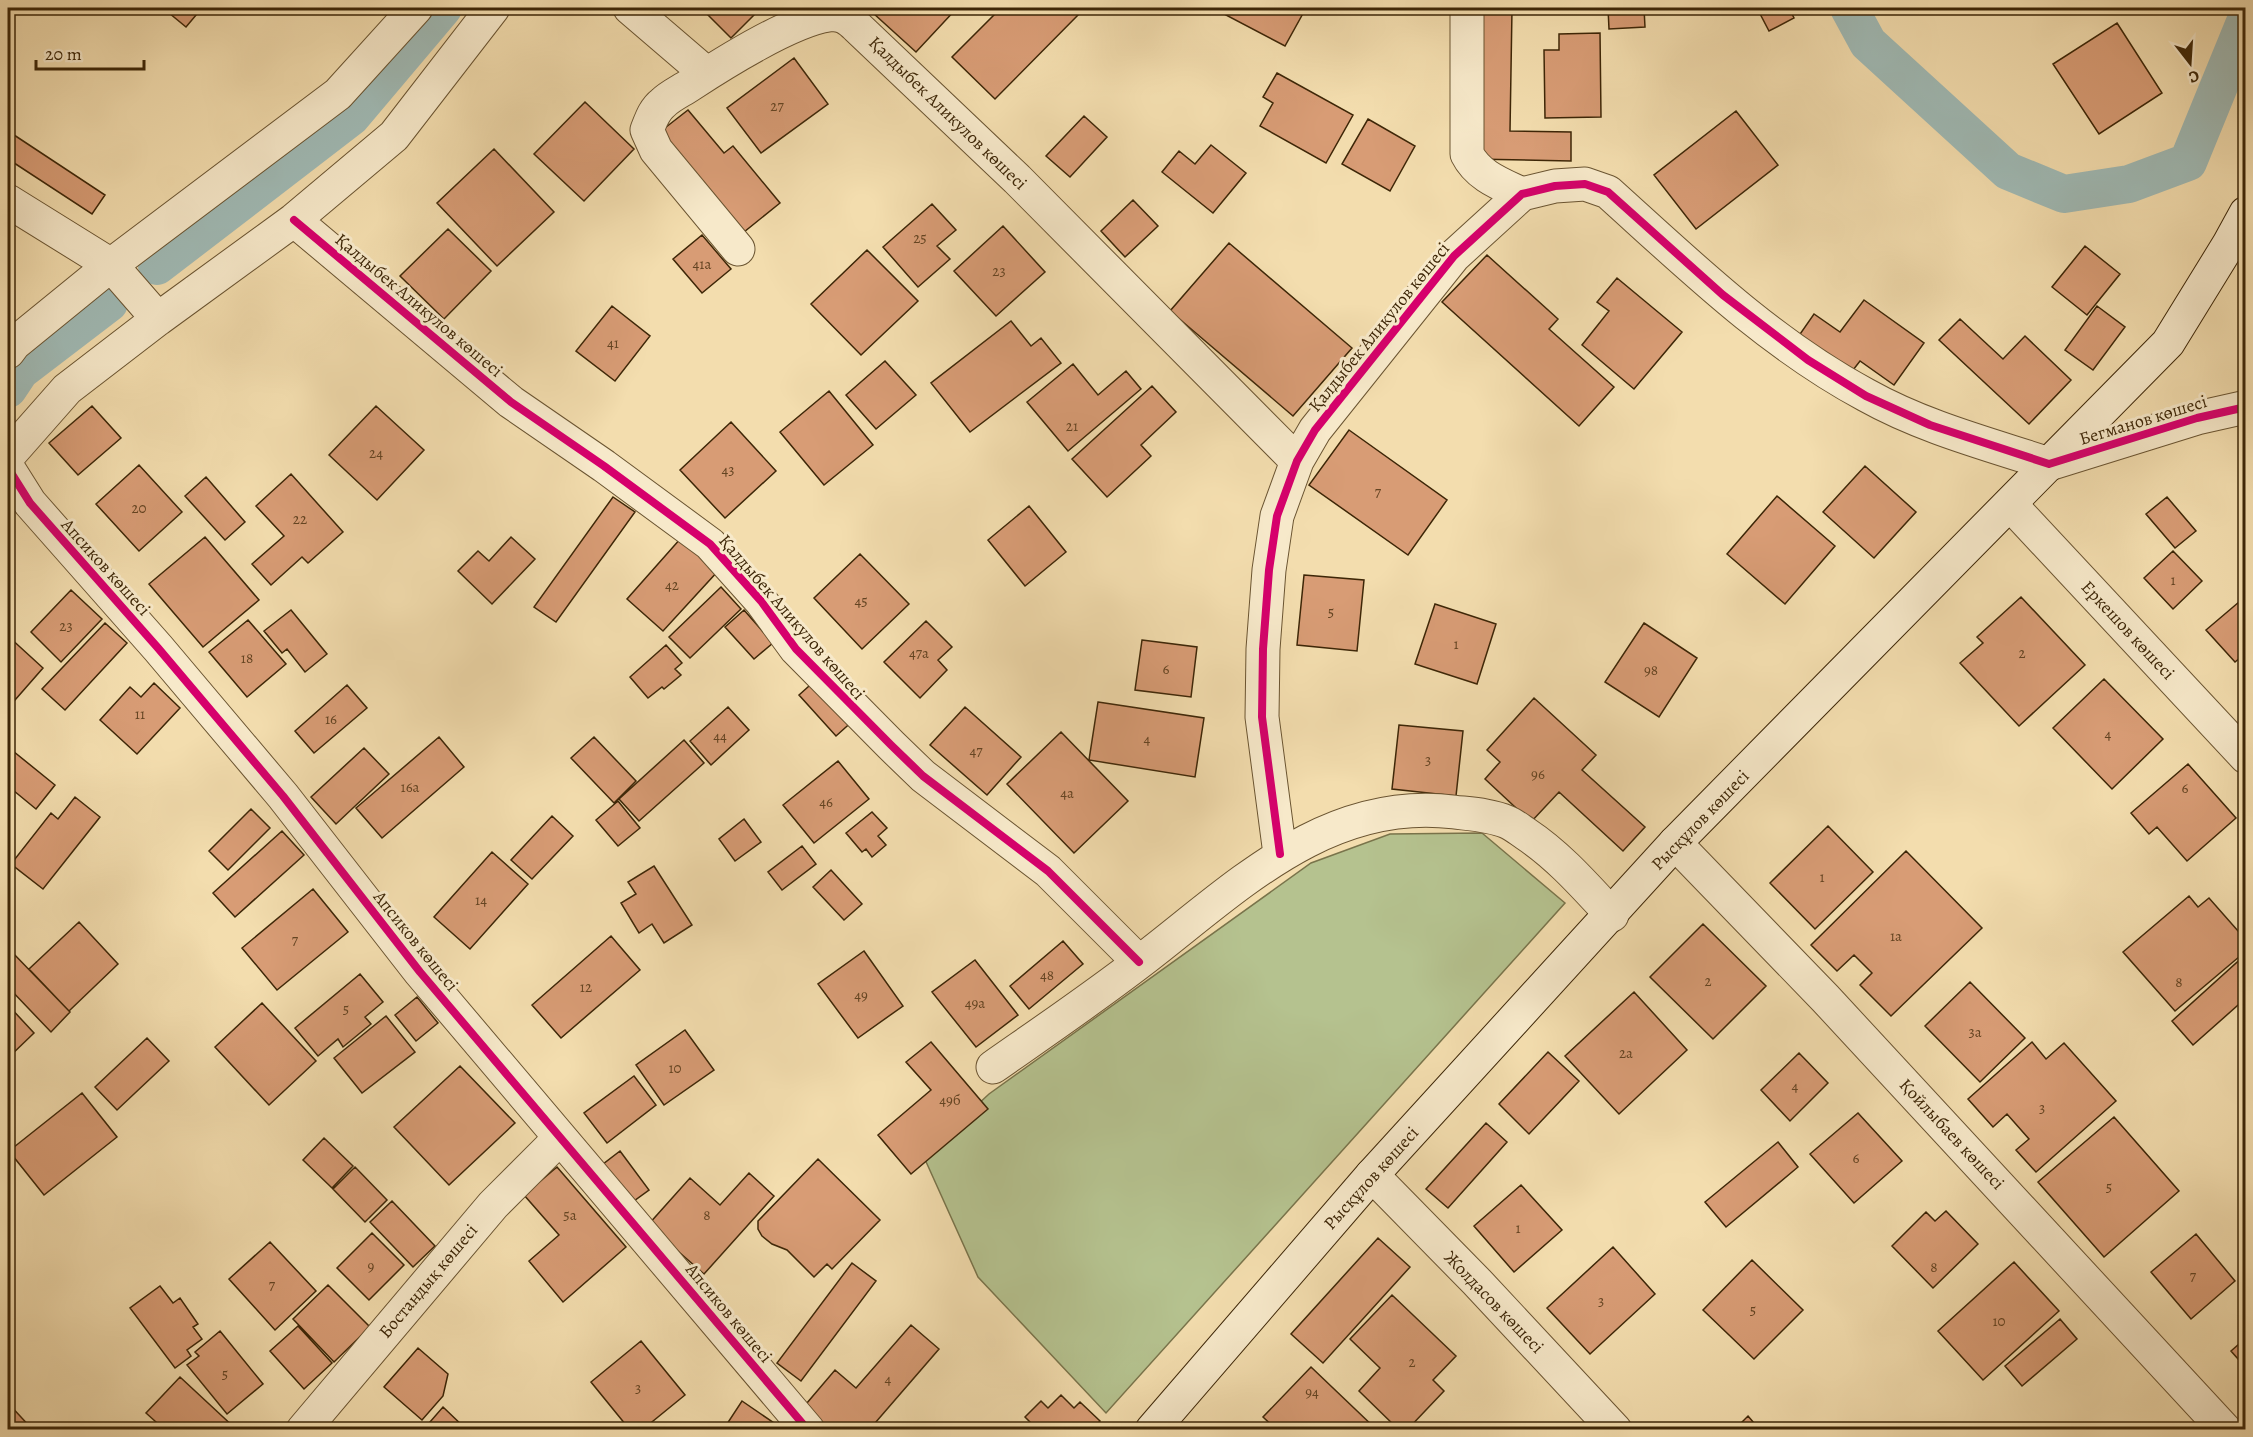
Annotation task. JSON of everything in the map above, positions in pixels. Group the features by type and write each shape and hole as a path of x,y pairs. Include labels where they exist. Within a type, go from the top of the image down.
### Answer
{"street":[{"path":"8,352 14,344 111,265 338,94 416,8"},
{"path":"8,456 68,389 158,319 294,220 394,136 493,8"},
{"path":"630,8 707,74"},
{"path":"1467,8 1467,154 1473,166 1491,179 1522,194"},
{"name":"Қалдыбек Аликулов көшесі","path":"738,249 656,150 647,130 653,114 663,102 707,74 783,32 814,18 830,14 842,15 849,19 1017,179 1297,461"},
{"name":"Қалдыбек Аликулов көшесі","path":"1280,854 1262,717 1263,649 1269,570 1277,516 1297,461 1315,430 1454,256 1522,194 1555,186 1585,184 1608,192 1723,296 1808,360 1866,396 1930,425 2049,464"},
{"path":"8,201 111,265 158,319"},
{"name":"Рысқұлов көшесі","path":"1152,1430 1372,1175 1612,915 1675,843 2168,343 2246,213"},
{"name":"Қалдыбек Аликулов көшесі","path":"294,220 511,402 604,466 710,544 761,601 796,649 865,721 922,776 1048,872 1139,962"},
{"name":"Бегманов көшесі","path":"2049,464 2197,418 2246,407"},
{"name":"Апсиков көшесі","path":"8,468 30,503 158,648 283,796 420,972 808,1430"},
{"name":"Еркешов көшесі","path":"2010,504 2246,757"},
{"path":"993,1067 1139,962 1280,854 1358,819 1437,810 1478,815 1508,822 1536,840 1571,871 1612,915"},
{"name":"Қойлыбаев көшесі","path":"1675,843 1826,998 2224,1430"},
{"name":"Бостандық көшесі","path":"303,1430 493,1205 560,1138"},
{"name":"Жолдасов көшесі","path":"1372,1175 1478,1282 1615,1430"}],"green space":[{"path":"1482,833 1565,903 1106,1413 978,1277 923,1155 989,1094 1311,863 1390,834"}],"building":[{"path":"163,8 202,8 186,27"},
{"path":"701,8 761,8 731,38"},
{"path":"878,8 957,8 916,52 873,13"},
{"path":"1001,8 1075,8 1080,13 995,99 952,57"},
{"path":"1228,8 1306,8 1285,46 1224,14"},
{"path":"1475,8 1512,9 1510,131 1571,132 1571,161 1472,159"},
{"path":"1608,8 1644,8 1645,27 1609,29"},
{"path":"1757,8 1789,8 1794,18 1769,31"},
{"path":"2117,23 2162,93 2099,134 2053,64"},
{"path":"1600,33 1601,117 1545,118 1544,50 1559,50 1559,34"},
{"path":"794,58 828,104 761,153 727,108"},
{"path":"1277,73 1353,115 1326,163 1260,126 1273,103 1263,97"},
{"path":"585,102 634,149 584,201 534,154"},
{"path":"688,110 724,153 733,146 780,203 744,232 661,131"},
{"path":"1736,111 1778,165 1696,229 1654,175"},
{"path":"1084,116 1107,137 1070,177 1046,156"},
{"path":"1368,119 1415,146 1390,191 1342,164"},
{"path":"8,131 105,195 92,214 8,159"},
{"path":"1211,145 1246,173 1213,213 1162,172 1179,151 1195,164"},
{"path":"494,149 554,212 497,266 437,203"},
{"path":"1133,200 1158,226 1125,257 1101,231"},
{"path":"932,204 956,230 937,246 950,259 918,287 883,247"},
{"path":"1003,226 1045,272 996,316 954,271"},
{"path":"448,229 491,271 444,319 400,276"},
{"path":"702,235 731,269 702,293 673,259"},
{"path":"1229,243 1352,348 1293,416 1170,311"},
{"path":"2085,246 2120,274 2087,315 2052,287"},
{"path":"867,250 918,301 861,355 811,304"},
{"path":"1487,255 1558,319 1549,329 1614,387 1579,426 1442,302"},
{"path":"1617,278 1682,332 1634,389 1582,345 1609,311 1597,302"},
{"path":"1864,300 1924,343 1894,385 1860,361 1850,374 1798,337 1814,314 1840,332"},
{"path":"612,306 650,336 615,381 576,351"},
{"path":"2097,306 2125,327 2093,370 2065,350"},
{"path":"1960,319 2003,359 2025,336 2071,380 2029,424 1939,340"},
{"path":"1011,321 1031,346 1041,338 1061,363 970,432 931,383"},
{"path":"885,361 916,395 876,429 846,395"},
{"path":"1073,364 1098,395 1126,371 1141,389 1068,451 1027,402"},
{"path":"1152,386 1176,412 1141,445 1151,456 1107,497 1072,459"},
{"path":"829,391 873,445 824,485 780,432"},
{"path":"92,406 121,438 78,475 49,443"},
{"path":"376,406 424,450 377,500 329,455"},
{"path":"731,422 776,471 725,518 680,470"},
{"path":"1349,430 1447,500 1408,555 1309,485"},
{"path":"139,465 182,512 139,551 96,504"},
{"path":"1865,466 1916,512 1874,558 1823,512"},
{"path":"291,474 343,532 308,563 302,557 271,585 252,564 284,536 256,506"},
{"path":"206,477 245,522 225,540 185,496"},
{"path":"1777,496 1835,546 1785,604 1727,554"},
{"path":"613,497 635,512 556,622 534,607"},
{"path":"2167,497 2196,531 2175,548 2146,514"},
{"path":"1029,506 1066,552 1025,586 988,540"},
{"path":"205,537 259,600 203,647 149,584"},
{"path":"511,537 535,559 492,604 458,571 478,551 489,561"},
{"path":"681,538 718,571 663,631 627,599"},
{"path":"2173,551 2202,581 2173,609 2144,578"},
{"path":"860,554 909,604 862,649 814,598"},
{"path":"1304,575 1364,580 1357,651 1297,645"},
{"path":"721,587 741,609 690,658 669,637"},
{"path":"71,590 102,619 61,662 31,632"},
{"path":"2246,596 2246,653 2235,662 2206,630"},
{"path":"2021,597 2085,665 2019,726 1960,663 1983,643 1977,637"},
{"path":"1435,604 1496,624 1477,684 1415,664"},
{"path":"291,610 327,654 305,672 287,649 282,653 264,631"},
{"path":"744,610 773,643 754,659 725,627"},
{"path":"248,620 286,664 247,697 209,652"},
{"path":"926,621 952,647 938,660 947,670 920,698 884,662"},
{"path":"105,623 127,643 65,710 42,689"},
{"path":"1644,623 1697,658 1659,717 1605,682"},
{"path":"8,636 43,668 8,708"},
{"path":"1142,640 1197,647 1191,697 1135,690"},
{"path":"666,645 682,663 675,669 681,675 648,698 630,677"},
{"path":"818,678 855,719 836,736 799,695"},
{"path":"2104,679 2163,739 2112,789 2053,728"},
{"path":"154,683 180,708 137,754 100,720 130,687 141,697"},
{"path":"347,685 367,708 314,753 295,731"},
{"path":"1534,698 1596,755 1582,770 1645,827 1623,851 1559,792 1531,822 1485,779 1500,762 1487,750"},
{"path":"1098,702 1204,718 1195,777 1089,760"},
{"path":"728,707 749,730 711,765 690,741"},
{"path":"965,707 1021,757 987,795 930,745"},
{"path":"1399,725 1463,731 1456,796 1392,789"},
{"path":"1061,732 1128,801 1074,853 1007,784"},
{"path":"439,737 464,767 382,838 356,808"},
{"path":"594,737 636,781 614,803 571,758"},
{"path":"684,740 704,763 639,821 619,799"},
{"path":"8,747 55,785 36,809 8,786"},
{"path":"364,748 389,774 336,824 311,797"},
{"path":"838,761 869,799 814,843 783,805"},
{"path":"2188,764 2236,818 2187,861 2157,827 2149,834 2131,813"},
{"path":"75,797 100,817 43,889 11,864 51,813 58,819"},
{"path":"618,801 640,828 618,846 596,820"},
{"path":"251,809 270,828 228,870 209,851"},
{"path":"872,812 887,828 878,836 886,845 872,857 866,849 862,852 846,833"},
{"path":"552,816 573,836 532,879 511,860"},
{"path":"744,819 761,842 735,861 719,839"},
{"path":"1828,826 1873,872 1815,929 1770,883"},
{"path":"282,831 304,855 235,917 213,893"},
{"path":"802,846 816,864 782,890 768,872"},
{"path":"1906,851 1982,928 1891,1016 1860,985 1872,973 1854,955 1837,971 1811,945"},
{"path":"492,852 528,884 470,949 434,917"},
{"path":"654,866 692,925 664,943 652,924 639,933 621,903 636,894 628,882"},
{"path":"831,870 862,904 844,920 813,887"},
{"path":"313,889 348,932 277,990 242,948"},
{"path":"2189,896 2198,907 2209,898 2246,940 2246,951 2175,1011 2123,952"},
{"path":"79,922 118,964 69,1011 29,969"},
{"path":"1703,924 1766,986 1713,1039 1650,977"},
{"path":"611,936 640,970 561,1038 532,1005"},
{"path":"1063,941 1083,964 1029,1009 1010,986"},
{"path":"11,951 70,1012 51,1032 8,987 8,954"},
{"path":"864,951 903,1006 858,1038 818,984"},
{"path":"2245,955 2246,998 2193,1045 2172,1021"},
{"path":"975,960 1018,1015 976,1047 932,992"},
{"path":"360,974 383,1002 365,1017 371,1024 343,1047 338,1039 318,1056 295,1028"},
{"path":"1970,982 2025,1038 1980,1082 1925,1026"},
{"path":"1634,992 1687,1050 1619,1114 1565,1056"},
{"path":"417,997 438,1023 416,1041 395,1015"},
{"path":"262,1003 316,1061 269,1105 215,1047"},
{"path":"8,1005 34,1033 8,1058"},
{"path":"386,1016 415,1052 362,1093 334,1058"},
{"path":"685,1030 714,1070 664,1105 636,1065"},
{"path":"147,1038 169,1061 117,1110 95,1087"},
{"path":"931,1042 988,1109 911,1174 878,1135 931,1090 906,1062"},
{"path":"2032,1042 2046,1059 2064,1043 2116,1101 2036,1172 2016,1150 2029,1139 2007,1114 1993,1127 1968,1099"},
{"path":"1548,1052 1579,1081 1529,1134 1499,1104"},
{"path":"1799,1053 1828,1083 1790,1121 1761,1090"},
{"path":"460,1066 515,1123 449,1185 394,1127"},
{"path":"634,1076 656,1105 607,1143 584,1113"},
{"path":"82,1093 117,1137 44,1195 9,1151"},
{"path":"1858,1113 1902,1161 1854,1203 1810,1154"},
{"path":"2114,1117 2179,1191 2104,1257 2038,1182"},
{"path":"1486,1123 1507,1142 1448,1208 1426,1189"},
{"path":"324,1138 353,1166 332,1188 303,1160"},
{"path":"1778,1142 1798,1167 1726,1227 1705,1202"},
{"path":"620,1151 649,1190 627,1206 598,1168"},
{"path":"818,1159 880,1220 832,1269 827,1264 814,1277 787,1250 772,1244 762,1236 758,1229 758,1221"},
{"path":"355,1167 387,1200 365,1222 333,1189"},
{"path":"557,1167 626,1247 563,1302 529,1261 559,1235 524,1195"},
{"path":"749,1173 774,1196 704,1274 648,1225 690,1178 720,1205"},
{"path":"1521,1185 1562,1230 1514,1272 1474,1226"},
{"path":"392,1201 435,1246 413,1267 370,1222"},
{"path":"1946,1211 1978,1244 1933,1288 1892,1246 1926,1212 1935,1221"},
{"path":"372,1233 404,1265 369,1300 337,1268"},
{"path":"2196,1234 2235,1281 2191,1319 2151,1272"},
{"path":"1378,1238 1410,1267 1323,1363 1291,1334"},
{"path":"270,1242 316,1291 275,1330 229,1279"},
{"path":"1613,1247 1655,1294 1590,1354 1547,1308"},
{"path":"1752,1260 1803,1310 1754,1359 1703,1310"},
{"path":"2014,1262 2059,1311 1983,1380 1938,1331"},
{"path":"852,1263 876,1281 801,1381 777,1363"},
{"path":"328,1285 370,1327 334,1362 293,1319"},
{"path":"160,1286 173,1303 180,1298 198,1324 193,1327 202,1339 187,1350 191,1356 175,1368 130,1308"},
{"path":"1392,1295 1456,1356 1433,1380 1444,1391 1407,1430 1399,1430 1359,1391 1380,1368 1350,1339"},
{"path":"2060,1319 2077,1339 2022,1386 2005,1366"},
{"path":"911,1325 939,1349 869,1430 823,1430 801,1410 835,1370 856,1388"},
{"path":"298,1326 332,1363 304,1389 270,1351"},
{"path":"220,1331 263,1384 227,1414 187,1365 199,1356 195,1352"},
{"path":"2246,1338 2246,1368 2231,1351"},
{"path":"641,1341 685,1395 642,1430 630,1430 591,1382"},
{"path":"418,1348 448,1374 443,1396 422,1420 384,1387"},
{"path":"1311,1367 1377,1430 1277,1430 1263,1417"},
{"path":"180,1377 237,1430 165,1430 146,1413"},
{"path":"1061,1395 1074,1408 1080,1402 1100,1421 1091,1430 1038,1430 1025,1417 1041,1401 1048,1408"},
{"path":"742,1401 774,1423 769,1430 723,1430"},
{"path":"8,1403 33,1430 8,1430"},
{"path":"443,1407 467,1430 423,1430"},
{"path":"1748,1416 1760,1430 1734,1430"}],"waterway":[{"path":"157,266 351,117 443,8"},
{"path":"1849,8 1868,43 2008,171 2064,194 2129,184 2188,162 2246,20"},
{"path":"8,389 20,371 109,303"}],"cycle path":[{"path":"1280,854 1262,717 1263,649 1269,570 1277,516 1297,461 1315,430 1454,256 1522,194 1555,186 1585,184 1608,192 1723,295 1808,360 1866,396 1930,425 2049,464 2197,418 2246,407"},
{"path":"294,220 511,402 604,466 710,544 761,601 796,649 891,745 923,776 1048,871 1139,962"},
{"path":"8,468 30,503 158,648 283,796 420,972 808,1430"}]}
